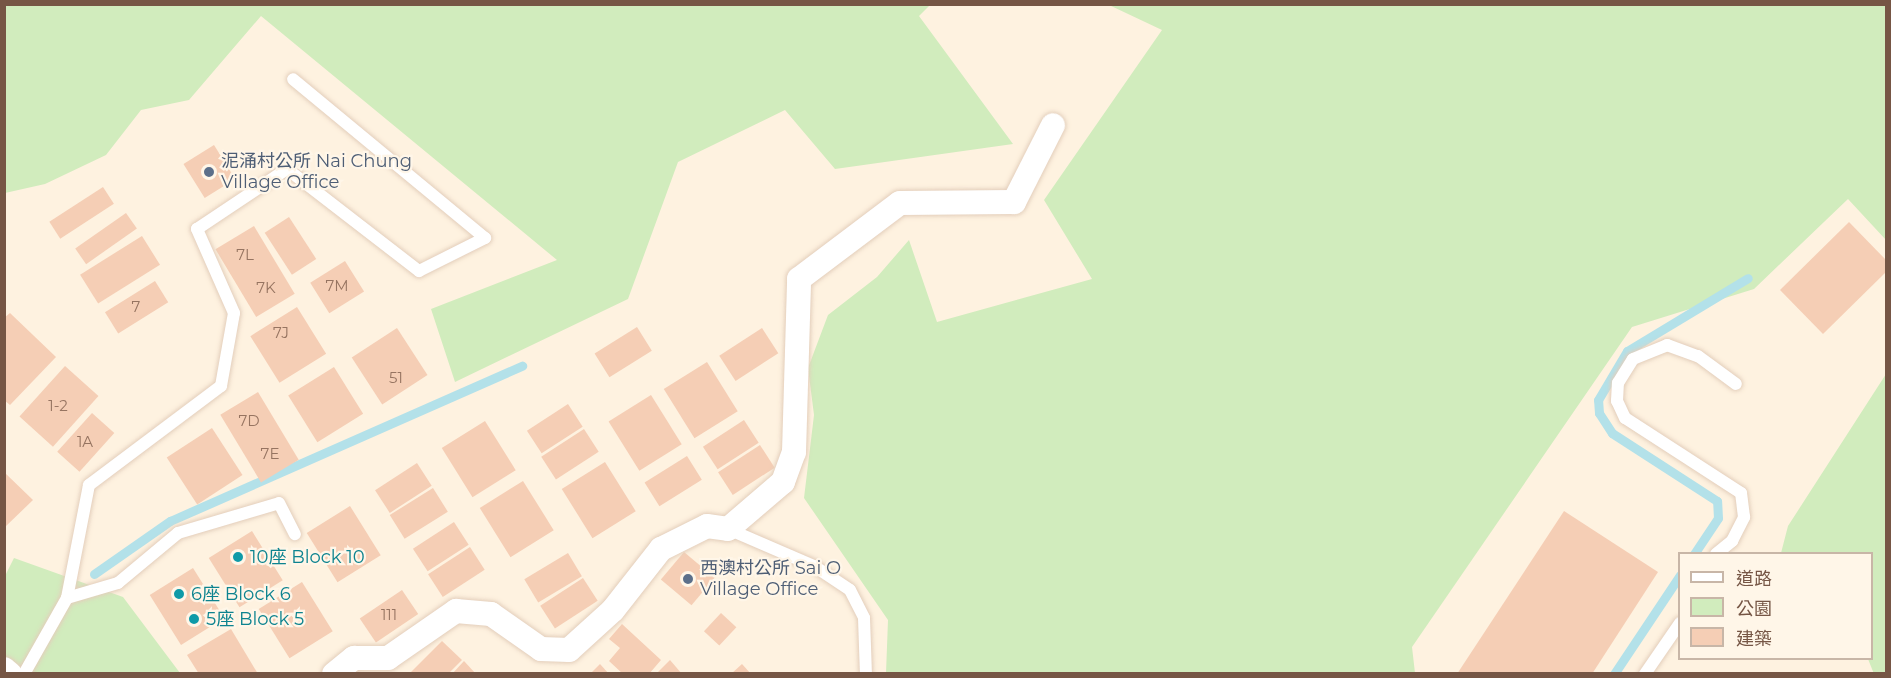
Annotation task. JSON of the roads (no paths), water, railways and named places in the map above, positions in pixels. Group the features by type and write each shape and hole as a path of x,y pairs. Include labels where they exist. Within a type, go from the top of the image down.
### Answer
{"street":[{"path":"334,674 354,658 388,658 456,611 492,614 541,649 569,650 613,610 661,549 707,526 728,529 783,482 794,452 799,279 900,203 1014,202 1053,125"},
{"path":"4,669 10,674"}],"lane":[{"path":"24,674 67,597 88,486 221,386 234,313 197,230 287,169 419,271 485,238 293,79"},
{"path":"1718,552 1732,541 1744,517 1741,493 1625,418 1617,392 1626,367 1657,345 1698,356 1736,384"},
{"path":"67,597 118,583 178,533 279,503 295,534"},
{"path":"728,529 814,566 850,590 864,618 866,674"},
{"path":"1645,674 1678,626"}],"waterway":[{"path":"1695,552 1718,518 1717,501 1612,433 1599,413 1598,400 1627,351 1748,278"},
{"path":"94,574 170,521 522,366"},
{"path":"1614,674 1678,578"}],"place":[{"name":"泥涌村公所 Nai Chung Village Office","path":"209,172"},
{"name":"10座 Block 10","path":"238,557"},
{"name":"西澳村公所 Sai O Village Office","path":"688,579"},
{"name":"6座 Block 6","path":"179,594"},
{"name":"5座 Block 5","path":"194,619"}]}
